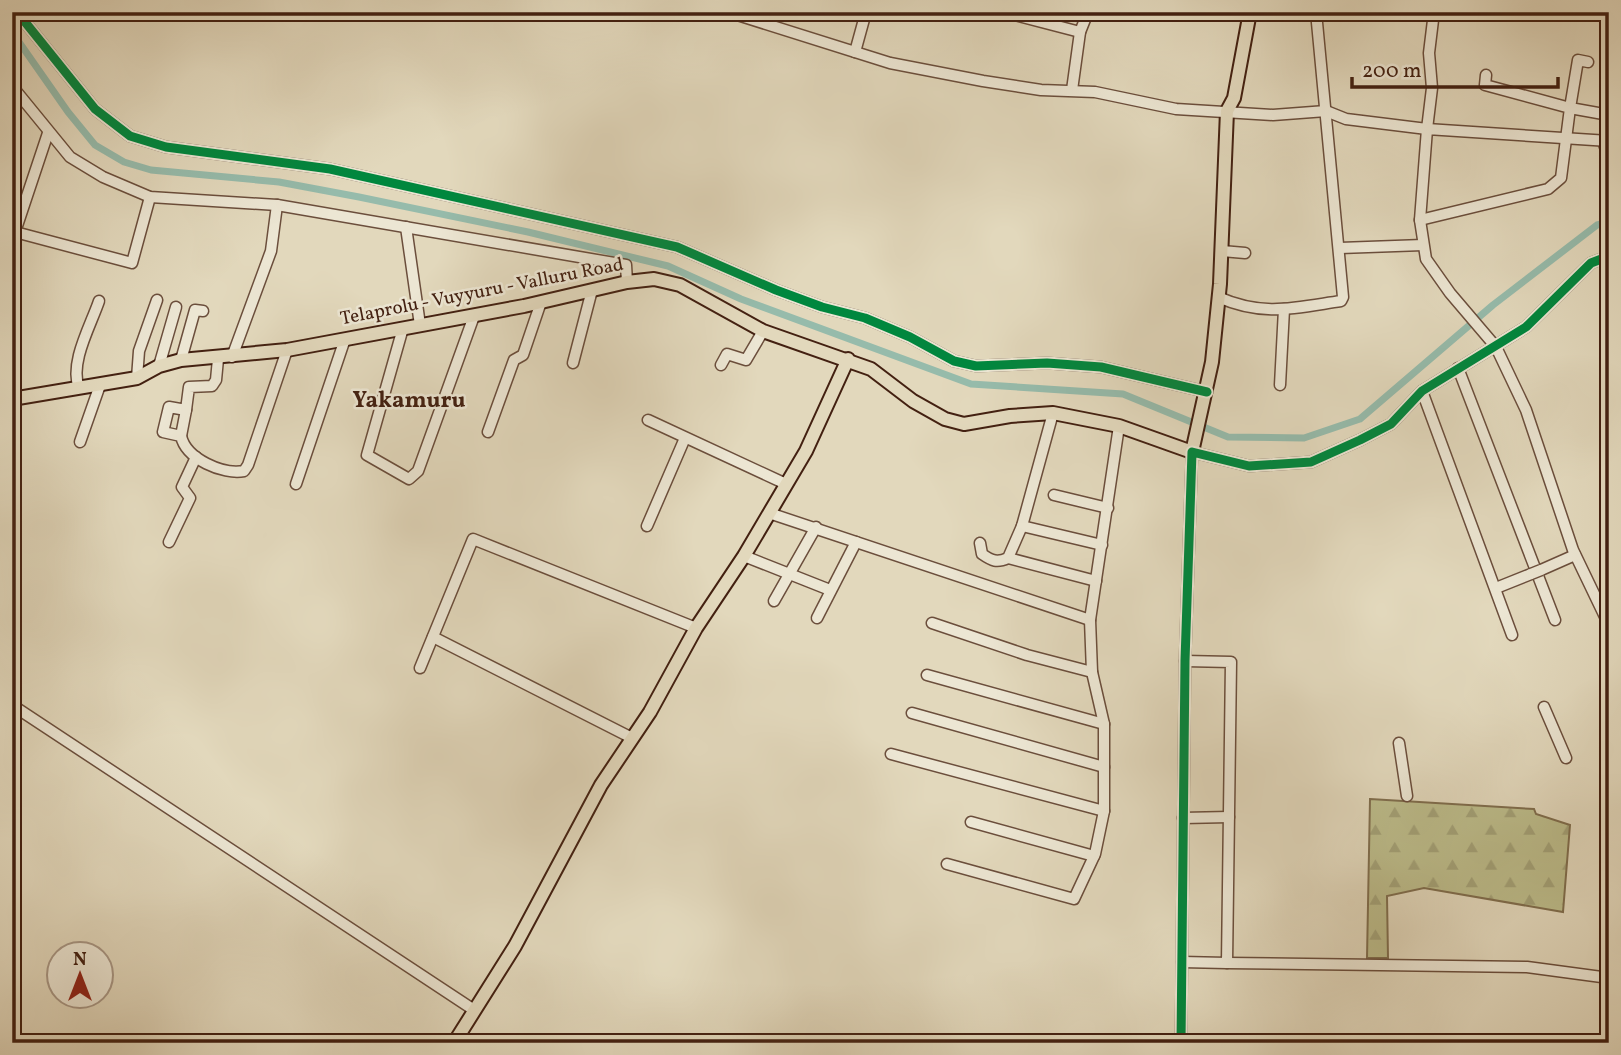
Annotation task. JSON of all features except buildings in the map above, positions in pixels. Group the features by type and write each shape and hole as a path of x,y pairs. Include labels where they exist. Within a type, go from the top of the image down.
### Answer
{"main road":[{"path":"1194,447 1207,392 1222,251 1227,111 1234,98 1250,12"},
{"name":"Telaprolu - Vuyyuru - Valluru Road","path":"12,399 137,378 159,366 181,360 232,358 287,350 474,316 627,282 654,279 680,285 763,331 871,369 913,401 945,419 964,424 1010,416 1053,413 1119,426 1194,447"},
{"path":"454,1043 539,904 601,785 632,738 696,628 744,556 819,427 848,359"}],"street":[{"path":"17,12 95,109 130,136 166,147 330,169 677,247 788,295 865,317 954,361 976,366 1047,363 1101,367 1207,392"},
{"path":"728,12 911,68 983,81 1041,90 1072,90 1176,109 1273,115 1326,111 1346,119 1427,129 1606,141 1609,159"},
{"path":"855,52 866,12"},
{"path":"1003,12 1080,32"},
{"path":"1072,90 1080,32 1088,12"},
{"path":"1217,297 1249,309 1268,312 1341,301 1340,248 1316,13 1287,12"},
{"path":"1434,12 1429,53 1433,88 1420,220 1423,246 1430,266 1493,342 1526,410 1575,555 1609,625"},
{"path":"1420,220 1554,186 1563,173 1570,107 1580,57"},
{"path":"1486,75 1485,85 1609,114"},
{"path":"12,86 70,157 103,177 150,197 277,205 626,265 627,282"},
{"path":"12,95 24,101"},
{"path":"48,133 13,237 132,263 150,197"},
{"path":"12,198 24,202"},
{"path":"232,358 271,251 277,205"},
{"path":"406,227 421,325"},
{"path":"1340,248 1423,246"},
{"path":"1222,251 1245,253"},
{"path":"1181,1043 1185,661 1194,447 1249,466 1311,463 1391,424 1422,391 1493,342 1526,327 1591,263 1609,256"},
{"path":"573,363 592,290"},
{"path":"137,378 139,351 157,300"},
{"path":"79,388 75,379 77,364 99,301"},
{"path":"488,432 514,360 523,355 541,302"},
{"path":"159,366 176,307"},
{"path":"1280,384 1284,309"},
{"path":"181,360 195,310 203,311"},
{"path":"404,328 367,455 409,479 418,471 474,316"},
{"path":"721,365 727,354 746,360 763,331"},
{"path":"296,484 345,339"},
{"path":"218,359 216,380 212,386 189,387 181,436 183,445 196,457 230,473 244,471 287,350"},
{"path":"1458,368 1555,620"},
{"path":"80,442 100,385"},
{"path":"1422,391 1511,635"},
{"path":"181,436 163,432 169,407 186,410"},
{"path":"1008,558 1022,526 1053,413"},
{"path":"648,420 786,484"},
{"path":"947,864 1074,899 1094,856 1104,811 1104,724 1092,672 1090,620 1119,426"},
{"path":"647,526 685,438"},
{"path":"169,542 190,498 183,486 196,457"},
{"path":"1054,495 1108,508"},
{"path":"769,513 1090,620"},
{"path":"1022,526 1102,545"},
{"path":"774,601 816,527"},
{"path":"420,668 473,539 696,628"},
{"path":"817,618 856,542"},
{"path":"980,543 982,554 991,561 998,562 1008,558 1096,581"},
{"path":"1496,588 1575,555"},
{"path":"744,556 830,590"},
{"path":"932,623 1092,672"},
{"path":"433,636 632,738"},
{"path":"1185,661 1231,662 1227,963"},
{"path":"927,676 1104,724"},
{"path":"12,705 474,1010"},
{"path":"1544,707 1566,758"},
{"path":"912,713 1104,767"},
{"path":"1399,743 1407,796"},
{"path":"891,754 1104,811"},
{"path":"1184,818 1229,817"},
{"path":"971,822 1094,856"},
{"path":"1182,962 1527,967 1609,978"}],"green space":[{"path":"1370,799 1534,809 1536,814 1570,825 1563,912 1424,888 1387,896 1388,958 1367,958"}],"waterway":[{"path":"12,32 68,112 95,145 124,162 151,170 279,182 359,197 528,232 668,266 741,299 971,384 1123,394 1228,437 1304,438 1360,419 1493,305 1597,225 1609,222"}],"cycle path":[{"path":"17,12 95,109 130,136 166,147 330,169 677,247 776,290 822,307 865,318 910,337 954,361 976,366 1047,363 1101,367 1207,392"},
{"path":"1181,1043 1185,661 1192,452 1249,466 1311,462 1360,440 1391,424 1422,391 1526,327 1591,263 1609,256"}],"district":[{"name":"Yakamuru","path":"409,401"}]}
